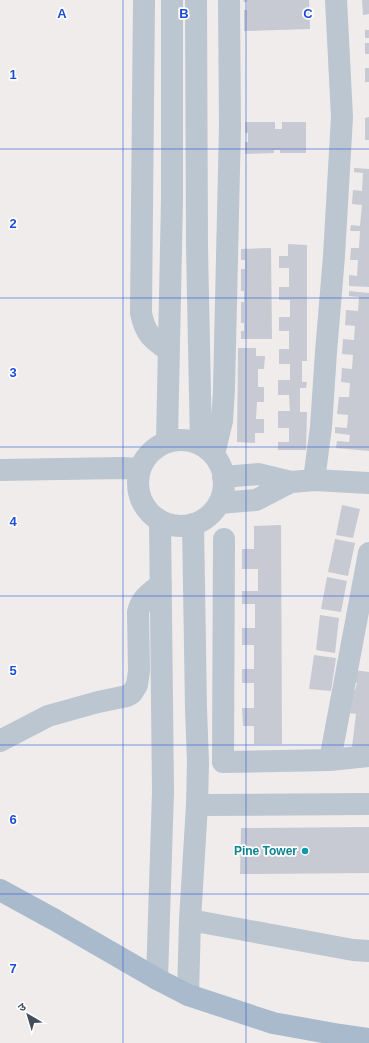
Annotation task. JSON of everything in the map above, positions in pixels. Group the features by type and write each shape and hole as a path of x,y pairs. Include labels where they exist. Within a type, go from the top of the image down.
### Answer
{"main road":[{"path":"0,890 157,980 188,995 273,1023 369,1039"}],"street":[{"path":"144,0 141,313 144,325 148,332 155,341 169,350"},
{"path":"167,441 172,200 172,0"},
{"path":"196,0 197,246 207,449"},
{"path":"207,449 222,421 224,390 230,126 229,0"},
{"path":"314,480 321,427 334,256 342,117 336,0"},
{"path":"184,439 207,449 222,469 224,486 219,503 208,516 194,524 177,526 160,522 147,511 139,496 139,476 142,462 152,449 167,441 184,439"},
{"path":"0,470 122,468 139,476"},
{"path":"223,477 258,474 291,482 314,480 369,483"},
{"path":"0,481 139,476"},
{"path":"219,503 256,500 291,482"},
{"path":"157,980 163,792 160,522"},
{"path":"188,995 190,920 198,763 194,524"},
{"path":"224,539 223,762 330,760 369,756"},
{"path":"330,760 369,553"},
{"path":"0,741 48,716 98,702 127,696 132,693 137,685 138,678 138,612 143,599 161,584"},
{"path":"197,805 369,804"},
{"path":"190,920 353,950 369,951"}],"building":[{"path":"243,0 309,0 310,29 244,31 244,10 247,10 247,2 244,2"},
{"path":"362,0 369,0 369,14 363,15"},
{"path":"365,30 369,30 369,38 365,38"},
{"path":"365,43 369,43 369,54 365,54"},
{"path":"365,68 369,68 369,82 365,82"},
{"path":"369,117 369,140 365,140 365,118"},
{"path":"245,122 275,122 275,129 282,129 282,122 306,122 306,153 280,153 280,150 274,150 274,153 245,154 245,142 248,142 248,133 245,133"},
{"path":"354,168 369,169 369,287 349,286 349,275 357,276 358,260 350,260 351,248 359,248 360,231 350,231 351,225 360,226 362,205 352,204 353,190 362,191 363,173 354,172"},
{"path":"288,244 307,245 307,361 302,361 302,382 307,382 306,388 300,388 300,412 307,412 306,450 278,450 278,442 289,442 289,428 278,428 278,411 290,411 289,395 278,395 278,380 290,380 290,364 279,364 279,349 289,349 289,331 279,331 279,317 290,317 290,300 279,300 279,287 289,287 289,268 279,268 279,256 288,256"},
{"path":"271,248 272,339 241,339 241,331 244,331 244,323 241,323 241,302 244,302 244,291 241,291 241,269 245,269 245,260 241,260 241,249"},
{"path":"349,291 369,293 369,451 336,448 337,441 349,442 350,435 335,433 335,427 347,428 348,415 337,414 339,397 349,397 350,383 341,382 342,368 352,369 353,355 342,354 343,339 354,340 355,326 345,325 346,310 358,311 359,297 349,296"},
{"path":"238,348 256,348 256,356 265,356 264,369 258,369 258,387 264,387 264,402 257,402 256,419 264,419 264,433 255,433 255,443 237,442"},
{"path":"342,505 360,509 353,538 336,535"},
{"path":"281,525 282,744 254,744 254,726 243,726 242,708 254,708 254,683 242,683 242,669 254,669 254,645 242,645 242,628 255,628 255,604 242,604 242,591 258,591 258,569 242,569 242,549 254,549 254,526"},
{"path":"335,539 355,543 348,576 328,572"},
{"path":"327,577 347,581 341,612 321,609"},
{"path":"320,615 339,618 335,653 316,650"},
{"path":"314,655 336,658 331,691 309,689"},
{"path":"353,670 369,672 369,749 352,747 356,714 348,713 351,690 355,690 357,683 352,682"},
{"name":"Pine Tower","path":"369,827 369,873 240,874 241,828"}],"place":[{"name":"Pine Tower","path":"305,851"}]}
